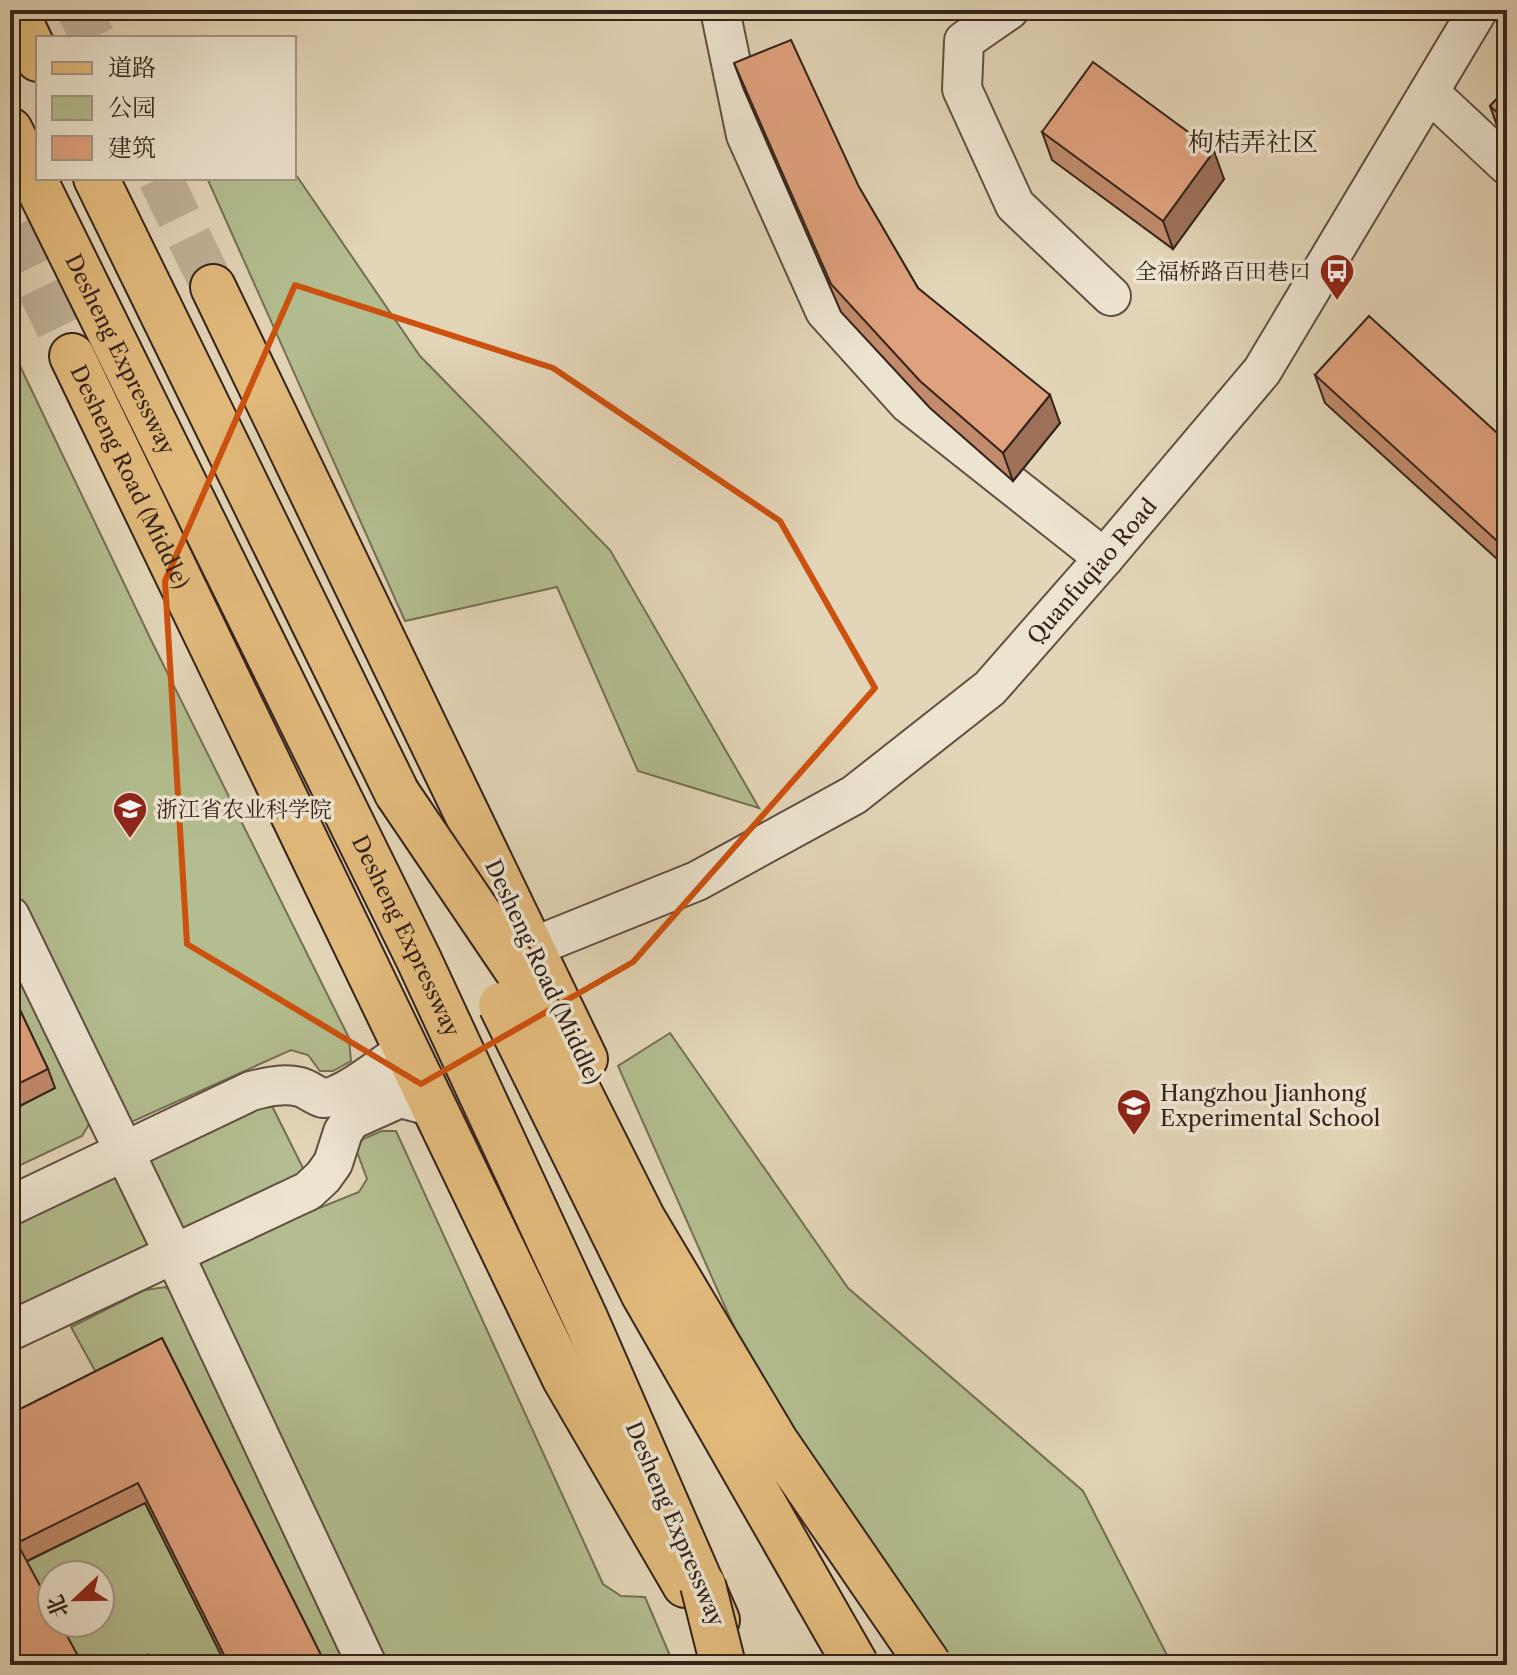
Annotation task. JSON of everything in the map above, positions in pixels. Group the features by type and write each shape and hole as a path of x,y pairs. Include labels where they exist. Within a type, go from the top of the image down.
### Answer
{"main road":[{"path":"15,10 36,55"},
{"name":"Desheng Expressway","path":"10,130 419,960 586,1320 703,1585 734,1665"},
{"path":"97,180 643,1293 854,1665"},
{"name":"Desheng Road (Middle)","path":"213,287 533,947 784,1488 854,1665"},
{"name":"Desheng Road (Middle)","path":"72,356 565,1379 734,1665"},
{"path":"397,793 519,973 643,1219 776,1442 929,1665"},
{"path":"703,1585 723,1665"}],"street":[{"path":"720,10 746,135 825,311 908,403 1104,558"},
{"path":"1009,10 964,41 962,89 1015,205 1111,296"},
{"name":"Quanfuqiao Road","path":"533,947 697,881 854,795 990,688 1262,371 1478,10"},
{"path":"1430,93 1507,165"},
{"path":"10,916 174,1254 367,1665"},
{"path":"10,1206 251,1091 276,1085 299,1087 323,1098 335,1096 398,1055 401,1038"},
{"path":"311,1092 337,1148"},
{"path":"10,1331 308,1191 333,1163 351,1120 400,1098 434,1107"}],"highlighted area":[{"path":"295,285 553,368 780,521 875,688 633,962 421,1084 187,944 165,581"}],"green space":[{"path":"296,175 420,356 610,550 759,808 638,771 557,587 405,621 208,180 296,180"},
{"path":"10,345 152,642 349,1038 351,1061 333,1071 320,1071 308,1055 291,1050 127,1124 10,885"},
{"path":"10,948 91,1121 82,1136 10,1170 10,1111 55,1088 10,993"},
{"path":"670,1033 848,1288 1083,1491 1172,1665 949,1665 750,1363 618,1066"},
{"path":"269,1100 306,1174 185,1233 148,1157"},
{"path":"382,1131 396,1131 603,1584 621,1596 645,1597 674,1665 376,1665 198,1266 208,1253 359,1192 367,1179 356,1149 363,1139"},
{"path":"118,1172 154,1245 10,1313 10,1224"},
{"path":"166,1287 178,1298 347,1665 324,1665 105,1389 71,1327 145,1290"},
{"path":"145,1503 228,1665 154,1665 148,1654 126,1665 79,1665 65,1639 116,1639 116,1559 36,1559 36,1585 24,1563"}],"building":[{"path":"791,40 859,187 918,288 1050,395 1003,453 920,381 831,284 734,63"},
{"path":"1093,62 1214,151 1163,221 1042,132"},
{"path":"1507,88 1507,121 1490,106"},
{"path":"1369,316 1507,442 1507,550 1315,375"},
{"path":"10,989 48,1069 10,1088"},
{"path":"162,1338 326,1665 229,1665 138,1483 17,1543 36,1578 36,1639 69,1639 83,1665 10,1665 10,1414"}],"tunnel":[{"path":"79,10 92,36"},
{"path":"161,180 213,287"},
{"path":"10,229 72,356"}],"place":[{"name":"全福桥路百田巷口","path":"1337,302"},
{"name":"浙江省农业科学院","path":"130,840"},
{"name":"Hangzhou Jianhong Experimental School","path":"1134,1137"}],"district":[{"name":"枸桔弄社区","path":"1253,142"}]}
